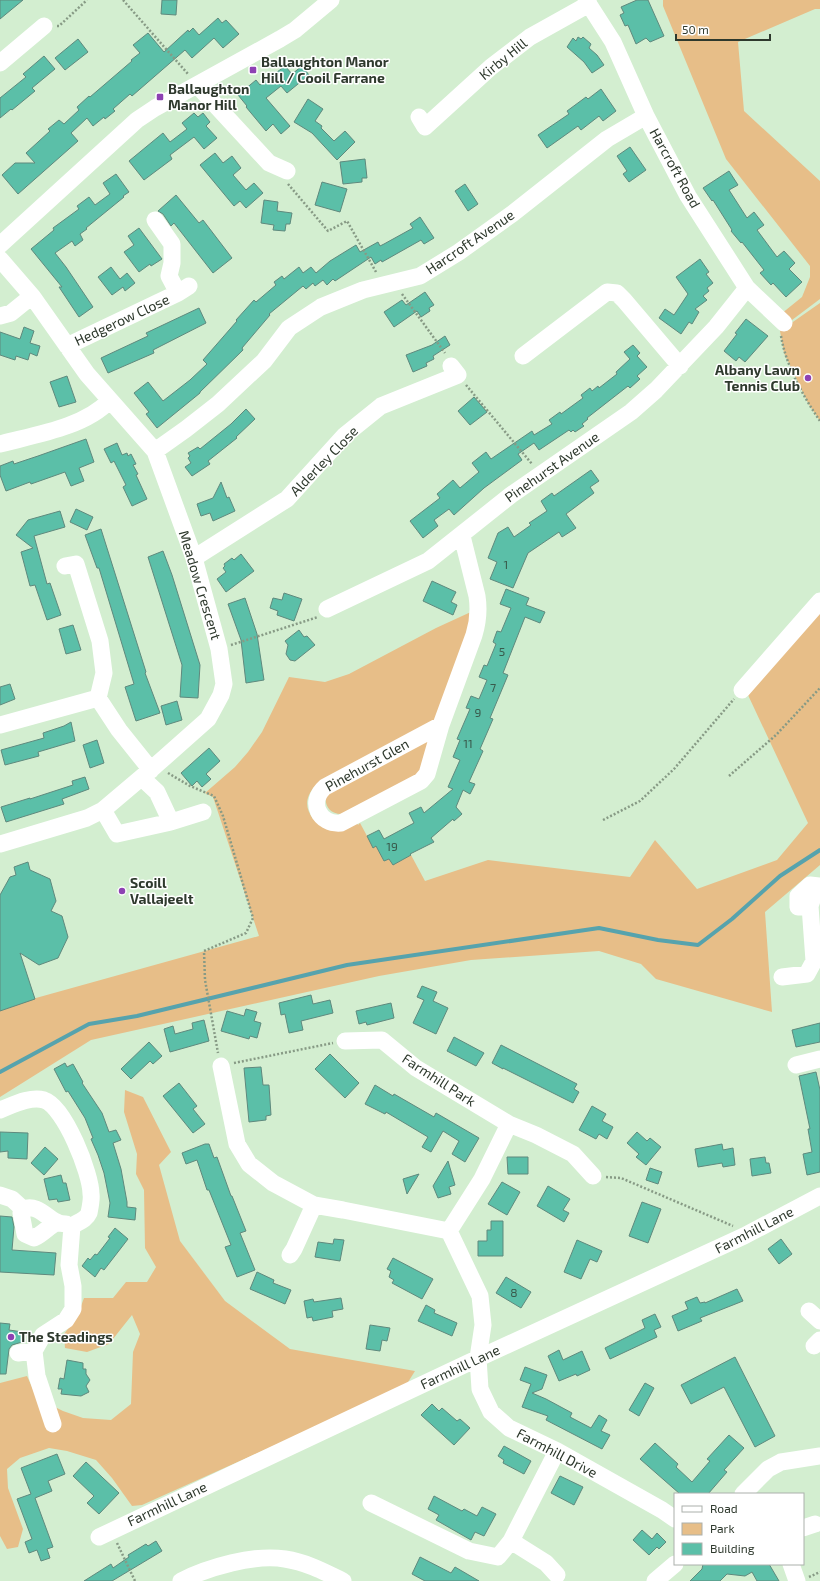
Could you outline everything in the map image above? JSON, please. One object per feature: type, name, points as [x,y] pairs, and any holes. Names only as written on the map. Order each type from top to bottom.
[{"type":"street","points":[[0,245],[137,120],[155,108],[197,86],[295,30],[331,0]]},
{"type":"street","name":"Harcroft Road","points":[[587,2],[613,42],[646,116],[688,196],[747,288],[784,323]]},
{"type":"street","name":"Kirby Hill","points":[[425,126],[491,68],[530,37],[587,2]]},
{"type":"street","points":[[0,63],[44,26]]},
{"type":"street","points":[[197,86],[269,163],[288,171]]},
{"type":"street","name":"Harcroft Avenue","points":[[154,450],[186,429],[218,404],[264,361],[290,328],[321,307],[364,290],[420,276],[459,252],[512,214],[607,140],[646,116]]},
{"type":"street","name":"Hedgerow Close","points":[[67,346],[183,290],[168,276],[172,263],[172,244],[155,220]]},
{"type":"street","name":"Meadow Crescent","points":[[0,259],[32,296],[86,374],[154,450],[194,558],[219,649],[224,684],[222,695],[208,719],[150,771],[103,810],[87,818],[0,844]]},
{"type":"street","name":"Pinehurst Avenue","points":[[327,609],[418,566],[440,553],[500,503],[631,412],[680,366],[716,327],[747,288]]},
{"type":"street","points":[[523,356],[607,292],[617,293],[680,366]]},
{"type":"street","points":[[0,316],[11,314],[32,296]]},
{"type":"street","name":"Alderley Close","points":[[194,558],[287,499],[345,435],[381,406],[458,375]]},
{"type":"street","points":[[0,444],[79,422],[104,408],[110,401]]},
{"type":"street","name":"Pinehurst Glen","points":[[441,725],[325,787],[317,799],[318,812],[322,818],[331,822],[341,823],[421,781],[427,774],[441,725],[474,635],[477,621],[479,604],[462,536]]},
{"type":"street","points":[[65,566],[76,564],[100,641],[104,673],[98,698],[119,730],[150,771],[156,792],[171,822]]},
{"type":"street","points":[[742,690],[820,601]]},
{"type":"street","points":[[0,725],[98,698]]},
{"type":"street","points":[[103,810],[117,834],[171,822],[202,812]]},
{"type":"street","points":[[782,977],[807,974],[814,961],[810,906],[813,897],[820,886]]},
{"type":"street","name":"Farmhill Park","points":[[345,1041],[382,1040],[416,1068],[510,1124],[536,1135],[573,1154],[593,1176]]},
{"type":"street","points":[[796,1065],[820,1059]]},
{"type":"street","points":[[221,1066],[237,1144],[249,1164],[273,1184],[314,1205],[449,1231]]},
{"type":"street","points":[[0,1110],[27,1100],[44,1100],[56,1107],[72,1132],[92,1194],[89,1213],[85,1219],[66,1229],[50,1226],[42,1235],[34,1238],[25,1234],[21,1214],[24,1208]]},
{"type":"street","points":[[449,1231],[482,1179],[510,1124]]},
{"type":"street","points":[[0,1195],[12,1199],[24,1208],[34,1208],[66,1229]]},
{"type":"street","name":"Farmhill Lane","points":[[107,1537],[478,1358],[744,1236],[820,1196]]},
{"type":"street","points":[[290,1255],[314,1205]]},
{"type":"street","points":[[53,1424],[37,1376],[26,1352],[43,1335],[66,1320],[73,1309],[73,1286],[69,1265],[66,1229]]},
{"type":"street","points":[[449,1231],[480,1296],[483,1325],[478,1358]]},
{"type":"street","name":"Farmhill Drive","points":[[478,1358],[480,1389],[491,1412],[509,1428],[557,1452],[662,1510],[674,1518]]},
{"type":"street","points":[[371,1503],[469,1551],[498,1557],[511,1541],[557,1452]]},
{"type":"street","points":[[749,1491],[768,1469],[781,1462],[820,1456]]},
{"type":"street","points":[[511,1541],[546,1563],[557,1575]]},
{"type":"street","points":[[181,1581],[199,1572],[230,1562],[265,1558],[285,1559],[308,1565],[343,1581]]},
{"type":"street","points":[[655,1581],[674,1565]]},
{"type":"street","points":[[790,1565],[797,1581]]},
{"type":"path","points":[[44,26],[59,26],[87,0]]},
{"type":"path","points":[[124,0],[197,86]]},
{"type":"path","points":[[288,171],[288,185],[328,231],[347,221],[388,284],[445,354],[458,375],[541,474]]},
{"type":"path","points":[[784,323],[780,331],[784,353],[808,403],[820,421]]},
{"type":"path","points":[[219,649],[317,618],[327,609]]},
{"type":"path","points":[[729,776],[776,735],[820,688]]},
{"type":"path","points":[[604,820],[640,801],[674,769],[742,690]]},
{"type":"path","points":[[150,771],[214,796],[223,816],[253,918],[246,933],[204,951],[205,980],[221,1066],[345,1041]]},
{"type":"path","points":[[593,1176],[621,1178],[736,1227]]},
{"type":"path","points":[[107,1537],[136,1581]]},
{"type":"green space","points":[[663,0],[820,0],[820,9],[815,9],[738,42],[744,111],[820,181],[820,299],[788,323],[781,314],[802,297],[810,277],[810,266],[726,159],[663,6]]},
{"type":"green space","name":"Albany Lawn Tennis Club","points":[[820,303],[820,421],[808,403],[784,353],[780,331]]},
{"type":"green space","points":[[473,611],[473,618],[437,719],[314,787],[309,795],[307,803],[307,807],[313,819],[356,821],[358,825],[360,823],[373,847],[376,846],[384,861],[389,859],[393,865],[411,855],[425,881],[488,860],[630,877],[655,840],[697,889],[777,860],[808,823],[748,695],[820,612],[820,865],[765,912],[772,1012],[656,979],[641,964],[599,951],[471,960],[379,976],[91,1040],[0,1097],[0,1008],[259,936],[213,797],[205,793],[235,767],[248,752],[262,732],[289,677],[325,682],[349,674],[436,628]]},
{"type":"green space","points":[[425,741],[428,742],[421,773],[341,814],[334,813],[329,809],[326,803],[326,795]]},
{"type":"green space","points":[[125,1090],[143,1097],[171,1152],[159,1165],[180,1241],[225,1301],[290,1349],[415,1371],[405,1387],[142,1505],[132,1506],[112,1478],[96,1460],[67,1451],[49,1448],[20,1458],[7,1469],[8,1488],[23,1529],[18,1547],[7,1549],[0,1536],[0,1383],[27,1376],[37,1398],[63,1411],[83,1418],[111,1420],[131,1404],[133,1352],[140,1334],[132,1315],[109,1344],[87,1352],[65,1348],[64,1334],[77,1317],[84,1298],[113,1298],[126,1282],[147,1282],[156,1267],[145,1248],[144,1190],[136,1174],[137,1154],[124,1112]]},
{"type":"building","points":[[0,0],[23,0],[0,19]]},
{"type":"building","points":[[162,0],[177,0],[176,15],[161,14]]},
{"type":"building","points":[[637,0],[648,0],[664,36],[650,42],[646,38],[636,44],[628,25],[625,26],[620,15],[624,13],[621,7]]},
{"type":"building","points":[[218,18],[222,23],[226,20],[239,34],[223,48],[214,38],[192,58],[185,50],[132,96],[130,94],[113,109],[115,111],[105,119],[104,117],[93,126],[87,118],[71,133],[78,141],[18,194],[2,175],[15,163],[35,163],[26,153],[50,131],[48,129],[59,120],[64,124],[79,110],[77,107],[132,61],[131,60],[140,53],[133,45],[148,33],[164,52],[188,30],[189,32],[193,28],[199,35]]},
{"type":"building","points":[[578,37],[581,39],[583,37],[591,44],[589,48],[597,55],[604,65],[592,73],[584,62],[567,47],[573,38],[576,41]]},
{"type":"building","points":[[78,39],[88,52],[65,70],[55,58]]},
{"type":"building","points":[[44,56],[55,69],[32,88],[35,91],[0,118],[0,98],[26,77],[23,74]]},
{"type":"building","points":[[285,66],[292,74],[302,66],[309,75],[287,93],[281,86],[266,98],[290,126],[281,134],[273,124],[266,131],[238,95],[256,80],[260,85]]},
{"type":"building","points":[[601,89],[616,111],[603,121],[599,116],[581,130],[578,126],[547,148],[538,135],[569,114],[567,111],[586,97],[588,99]]},
{"type":"building","points":[[308,99],[323,109],[315,121],[322,126],[321,128],[334,141],[345,131],[355,142],[337,160],[312,133],[294,122]]},
{"type":"building","points":[[194,113],[198,117],[203,113],[210,122],[206,126],[217,138],[204,149],[194,137],[170,155],[172,159],[144,180],[129,161],[163,133],[170,142],[187,129],[182,123]]},
{"type":"building","points":[[630,147],[646,170],[629,182],[623,174],[627,171],[617,156]]},
{"type":"building","points":[[215,153],[223,163],[232,156],[241,168],[233,175],[246,190],[254,183],[263,193],[246,208],[240,201],[234,206],[200,165]]},
{"type":"building","points":[[365,159],[367,178],[362,178],[362,182],[343,184],[340,162]]},
{"type":"building","points":[[729,171],[738,185],[729,190],[747,218],[754,212],[764,225],[757,230],[777,257],[784,251],[795,263],[789,269],[802,282],[786,297],[773,283],[771,285],[760,273],[764,270],[742,242],[741,243],[731,231],[732,230],[713,200],[712,201],[703,188]]},
{"type":"building","points":[[116,174],[129,192],[80,234],[83,240],[75,246],[72,241],[55,253],[93,307],[79,317],[59,287],[62,287],[31,249],[54,230],[53,228],[79,209],[77,206],[89,197],[95,205],[110,194],[103,183]]},
{"type":"building","points":[[322,182],[347,189],[340,212],[315,205]]},
{"type":"building","points":[[465,184],[478,204],[468,211],[455,191]]},
{"type":"building","points":[[176,195],[199,223],[203,220],[232,258],[213,273],[174,223],[171,226],[163,214],[158,211]]},
{"type":"building","points":[[264,200],[278,202],[277,211],[292,213],[290,224],[286,224],[285,231],[273,230],[274,225],[261,223]]},
{"type":"building","points":[[420,217],[434,238],[424,244],[421,240],[382,262],[381,260],[375,264],[371,257],[335,281],[333,279],[327,285],[323,280],[315,286],[313,283],[306,289],[303,286],[269,314],[270,315],[242,348],[243,350],[200,393],[157,428],[146,414],[149,412],[134,393],[148,382],[163,401],[190,380],[207,364],[203,360],[237,321],[236,320],[254,300],[256,302],[276,285],[274,282],[282,276],[284,279],[299,267],[303,273],[311,267],[316,273],[330,261],[356,245],[360,252],[378,242],[380,246],[413,228],[410,224]]},
{"type":"building","points":[[139,228],[162,259],[151,266],[150,264],[139,272],[124,252],[134,245],[128,236]]},
{"type":"building","points":[[700,259],[709,272],[706,274],[713,283],[707,288],[709,291],[703,296],[707,300],[695,309],[699,312],[692,324],[689,322],[681,334],[659,318],[665,309],[674,315],[688,294],[676,277]]},
{"type":"building","points":[[111,267],[120,279],[127,273],[135,283],[125,291],[123,287],[112,295],[98,277]]},
{"type":"building","points":[[425,292],[434,305],[429,308],[430,311],[421,317],[417,311],[394,327],[384,312],[402,300],[406,305]]},
{"type":"building","points":[[199,308],[206,323],[153,350],[154,353],[108,373],[101,358],[148,336],[146,333]]},
{"type":"building","points":[[746,319],[768,336],[745,362],[739,357],[736,361],[724,351]]},
{"type":"building","points":[[24,327],[34,331],[30,343],[40,346],[37,356],[30,353],[28,360],[16,356],[15,360],[0,355],[0,332],[20,339]]},
{"type":"building","points":[[445,336],[450,345],[433,356],[434,359],[426,363],[427,366],[413,372],[406,355],[432,345]]},
{"type":"building","points":[[633,345],[640,353],[637,356],[647,367],[637,376],[640,379],[630,388],[628,386],[587,418],[588,419],[582,424],[584,426],[575,432],[573,430],[571,432],[569,430],[539,450],[534,443],[518,454],[522,460],[484,488],[454,515],[449,509],[434,520],[438,526],[423,538],[410,521],[440,498],[437,494],[453,480],[460,488],[479,472],[472,463],[486,452],[491,459],[532,431],[534,435],[552,424],[549,420],[560,412],[561,414],[583,398],[581,395],[590,388],[592,391],[598,386],[599,388],[617,374],[616,372],[630,359],[624,352]]},
{"type":"building","points":[[67,376],[76,402],[59,407],[50,382]]},
{"type":"building","points":[[474,397],[487,412],[470,425],[458,411]]},
{"type":"building","points":[[246,409],[255,419],[236,437],[237,438],[208,461],[210,464],[192,476],[185,467],[191,463],[188,458],[190,456],[188,453],[198,447],[200,449],[231,424]]},
{"type":"building","points":[[86,439],[94,462],[79,468],[84,481],[71,486],[65,472],[31,484],[30,482],[6,491],[0,475],[0,466],[13,461],[14,464]]},
{"type":"building","points":[[117,443],[122,455],[127,453],[128,456],[131,454],[136,464],[133,465],[138,474],[136,475],[147,499],[132,506],[123,487],[126,485],[114,461],[111,463],[104,449]]},
{"type":"building","points":[[591,470],[599,481],[590,487],[594,493],[566,514],[576,528],[562,537],[559,532],[528,553],[513,588],[490,579],[497,562],[488,558],[498,533],[508,527],[514,537],[531,525],[529,523],[547,511],[541,501],[552,493],[554,496]]},
{"type":"building","points":[[221,482],[227,498],[229,497],[235,511],[213,521],[210,513],[201,516],[197,504],[213,498]]},
{"type":"building","points":[[76,509],[93,517],[87,530],[70,522]]},
{"type":"building","points":[[60,511],[65,527],[34,536],[47,584],[50,583],[61,615],[47,620],[35,585],[30,586],[21,552],[33,548],[16,535],[28,520]]},
{"type":"building","points":[[101,529],[146,672],[145,673],[160,713],[136,721],[125,687],[134,684],[99,568],[97,568],[85,535]]},
{"type":"building","points":[[163,551],[200,665],[198,698],[180,697],[182,665],[148,557]]},
{"type":"building","points":[[241,554],[254,571],[226,592],[217,579],[226,572],[223,568],[225,566],[224,564],[232,558],[234,560]]},
{"type":"building","points":[[432,581],[456,592],[451,602],[457,605],[453,615],[423,601]]},
{"type":"building","points":[[506,589],[529,598],[526,605],[545,612],[540,623],[525,617],[503,673],[508,675],[490,718],[493,719],[480,749],[483,751],[469,782],[475,784],[470,794],[463,790],[456,807],[462,814],[454,821],[453,819],[431,838],[434,842],[410,854],[411,855],[393,865],[389,859],[384,861],[376,846],[373,848],[367,836],[379,830],[384,839],[414,823],[409,813],[421,807],[424,813],[453,789],[448,787],[460,760],[453,757],[460,740],[457,739],[470,709],[466,708],[471,696],[479,699],[487,680],[479,677],[484,665],[487,666],[496,644],[493,642],[497,631],[501,632],[511,608],[500,604]]},
{"type":"building","points":[[284,593],[302,599],[294,621],[277,615],[278,611],[270,608],[273,598],[282,600]]},
{"type":"building","points":[[245,598],[257,634],[264,680],[246,683],[241,640],[228,604]]},
{"type":"building","points":[[73,625],[81,650],[66,654],[59,629]]},
{"type":"building","points":[[299,630],[304,637],[307,636],[315,645],[295,661],[290,660],[286,654],[288,645],[285,641]]},
{"type":"building","points":[[10,684],[15,699],[0,705],[0,687]]},
{"type":"building","points":[[177,701],[182,720],[166,725],[161,706]]},
{"type":"building","points":[[71,722],[75,741],[38,752],[39,756],[5,765],[1,750],[44,738],[43,733]]},
{"type":"building","points":[[97,740],[104,763],[90,768],[83,745]]},
{"type":"building","points":[[209,748],[220,761],[206,774],[211,779],[202,787],[197,781],[192,786],[181,773]]},
{"type":"building","points":[[85,777],[89,789],[62,799],[64,804],[6,822],[1,807],[73,785],[72,781]]},
{"type":"building","points":[[28,862],[30,870],[50,879],[56,901],[51,911],[62,916],[68,937],[58,958],[39,965],[20,953],[35,999],[0,1011],[0,895],[10,877],[16,875],[14,867]]},
{"type":"building","points":[[422,986],[437,992],[433,1001],[448,1008],[436,1034],[413,1023],[424,1000],[417,997]]},
{"type":"building","points":[[311,995],[313,1004],[330,1000],[333,1013],[301,1021],[303,1030],[289,1033],[285,1014],[281,1015],[279,1003]]},
{"type":"building","points":[[391,1003],[394,1018],[367,1025],[366,1022],[359,1024],[356,1011]]},
{"type":"building","points":[[246,1009],[257,1012],[254,1021],[261,1023],[257,1038],[250,1036],[249,1039],[221,1031],[227,1011],[244,1016]]},
{"type":"building","points":[[204,1020],[209,1041],[170,1052],[164,1029],[173,1026],[175,1034],[193,1029],[192,1023]]},
{"type":"building","points":[[820,1023],[820,1042],[796,1047],[792,1030]]},
{"type":"building","points":[[454,1037],[484,1053],[476,1066],[447,1051]]},
{"type":"building","points":[[149,1042],[162,1056],[153,1064],[150,1061],[131,1079],[121,1069]]},
{"type":"building","points":[[501,1045],[577,1084],[574,1089],[579,1092],[573,1103],[492,1063]]},
{"type":"building","points":[[330,1054],[359,1083],[345,1098],[315,1069]]},
{"type":"building","points":[[65,1063],[67,1067],[73,1064],[83,1082],[82,1083],[102,1113],[109,1132],[116,1130],[121,1140],[113,1143],[121,1169],[127,1207],[136,1208],[135,1220],[108,1217],[110,1203],[104,1173],[91,1139],[93,1138],[85,1118],[68,1091],[66,1092],[54,1069]]},
{"type":"building","points":[[261,1067],[263,1085],[269,1085],[271,1115],[266,1116],[266,1120],[249,1122],[244,1068]]},
{"type":"building","points":[[816,1072],[820,1090],[820,1172],[807,1175],[803,1154],[812,1152],[808,1129],[810,1129],[799,1076]]},
{"type":"building","points":[[179,1083],[197,1106],[193,1109],[205,1124],[193,1133],[163,1096]]},
{"type":"building","points":[[375,1085],[434,1117],[436,1113],[479,1138],[465,1162],[452,1154],[459,1141],[443,1131],[431,1152],[422,1147],[428,1137],[386,1112],[385,1114],[365,1104]]},
{"type":"building","points":[[592,1106],[606,1114],[602,1121],[613,1127],[607,1139],[599,1134],[596,1139],[579,1130]]},
{"type":"building","points":[[0,1132],[28,1133],[27,1159],[8,1158],[8,1151],[0,1152]]},
{"type":"building","points":[[637,1132],[647,1141],[650,1138],[661,1147],[646,1165],[636,1157],[639,1154],[627,1143]]},
{"type":"building","points":[[205,1144],[209,1144],[214,1158],[217,1157],[246,1231],[240,1233],[255,1270],[237,1277],[225,1247],[231,1245],[209,1190],[207,1190],[197,1160],[186,1164],[182,1153]]},
{"type":"building","points":[[722,1144],[723,1150],[733,1148],[735,1165],[723,1167],[722,1163],[698,1167],[695,1149]]},
{"type":"building","points":[[45,1147],[58,1159],[44,1175],[31,1163]]},
{"type":"building","points":[[507,1157],[528,1157],[528,1174],[508,1174]]},
{"type":"building","points":[[765,1157],[766,1163],[769,1163],[771,1173],[752,1176],[750,1159]]},
{"type":"building","points":[[448,1161],[455,1185],[449,1187],[451,1194],[438,1198],[433,1186]]},
{"type":"building","points":[[650,1168],[662,1172],[658,1184],[646,1180]]},
{"type":"building","points":[[419,1174],[407,1194],[403,1179]]},
{"type":"building","points":[[61,1175],[63,1183],[66,1183],[70,1200],[58,1202],[57,1199],[49,1200],[44,1179]]},
{"type":"building","points":[[502,1182],[520,1192],[507,1215],[488,1204]]},
{"type":"building","points":[[548,1186],[570,1199],[563,1210],[569,1213],[564,1222],[537,1206]]},
{"type":"building","points":[[642,1202],[661,1209],[648,1243],[629,1236]]},
{"type":"building","points":[[0,1216],[12,1217],[14,1227],[12,1250],[56,1253],[54,1275],[0,1272]]},
{"type":"building","points":[[491,1221],[503,1221],[503,1256],[478,1256],[478,1241],[487,1241],[487,1230],[491,1230]]},
{"type":"building","points":[[115,1228],[128,1239],[104,1270],[101,1268],[95,1277],[82,1266],[88,1258],[90,1260],[95,1254],[97,1255],[110,1238],[108,1237]]},
{"type":"building","points":[[334,1239],[344,1240],[340,1261],[315,1257],[318,1242],[333,1244]]},
{"type":"building","points":[[781,1239],[792,1254],[779,1264],[768,1249]]},
{"type":"building","points":[[577,1240],[602,1251],[597,1262],[590,1259],[581,1279],[564,1272]]},
{"type":"building","points":[[393,1258],[433,1279],[422,1299],[392,1283],[394,1280],[389,1277],[391,1271],[387,1269]]},
{"type":"building","points":[[257,1272],[274,1280],[273,1283],[291,1290],[285,1304],[250,1289]]},
{"type":"building","points":[[506,1277],[531,1292],[521,1308],[496,1293]]},
{"type":"building","points":[[737,1289],[743,1301],[700,1318],[702,1321],[678,1331],[672,1316],[688,1309],[685,1302],[697,1297],[700,1303],[705,1303]]},
{"type":"building","points":[[341,1298],[343,1309],[332,1311],[333,1317],[313,1321],[312,1317],[307,1318],[304,1301],[313,1299],[314,1302]]},
{"type":"building","points":[[426,1305],[435,1310],[434,1313],[457,1323],[452,1336],[418,1321]]},
{"type":"building","points":[[655,1314],[661,1327],[654,1330],[657,1337],[610,1359],[605,1348],[645,1328],[642,1320]]},
{"type":"building","name":"The Steadings","points":[[0,1323],[10,1324],[9,1330],[23,1332],[22,1342],[12,1345],[9,1349],[6,1374],[0,1374]]},
{"type":"building","points":[[370,1325],[390,1328],[387,1341],[382,1340],[380,1351],[366,1349]]},
{"type":"building","points":[[559,1350],[563,1360],[582,1351],[590,1370],[577,1376],[576,1374],[559,1381],[548,1356]]},
{"type":"building","points":[[735,1357],[775,1436],[755,1447],[724,1387],[691,1404],[681,1385]]},
{"type":"building","points":[[67,1360],[83,1363],[83,1369],[86,1369],[86,1374],[90,1380],[86,1386],[89,1392],[81,1396],[61,1394],[62,1389],[58,1389],[60,1378],[64,1379]]},
{"type":"building","points":[[525,1367],[547,1375],[542,1389],[532,1393],[572,1413],[570,1417],[591,1428],[599,1415],[607,1420],[601,1431],[610,1435],[602,1449],[546,1420],[548,1416],[522,1407],[531,1384],[520,1380]]},
{"type":"building","points":[[645,1383],[654,1388],[639,1416],[629,1410]]},
{"type":"building","points":[[432,1404],[439,1411],[442,1408],[457,1421],[460,1419],[470,1428],[454,1445],[421,1415]]},
{"type":"building","points":[[729,1435],[744,1448],[724,1470],[727,1472],[709,1493],[679,1493],[640,1459],[655,1443],[678,1464],[676,1467],[692,1482],[710,1461],[707,1459]]},
{"type":"building","points":[[504,1446],[531,1461],[524,1474],[503,1463],[504,1460],[498,1456]]},
{"type":"building","points":[[57,1454],[65,1474],[48,1481],[52,1491],[35,1498],[53,1547],[47,1549],[50,1558],[41,1561],[37,1550],[29,1553],[25,1542],[32,1539],[17,1499],[31,1494],[21,1468]]},
{"type":"building","points":[[86,1462],[119,1493],[99,1514],[87,1503],[94,1496],[73,1476]]},
{"type":"building","points":[[560,1476],[583,1487],[574,1505],[551,1493]]},
{"type":"building","points":[[434,1496],[462,1511],[464,1509],[477,1516],[482,1507],[496,1514],[484,1536],[475,1532],[471,1540],[436,1520],[439,1515],[428,1509]]},
{"type":"building","points":[[642,1530],[652,1539],[657,1533],[666,1542],[659,1549],[657,1547],[649,1555],[633,1540]]},
{"type":"building","points":[[156,1541],[162,1551],[112,1581],[84,1581],[111,1564],[113,1568],[129,1557],[128,1555],[146,1544],[148,1546]]},
{"type":"building","points":[[420,1557],[451,1573],[455,1567],[479,1581],[425,1581],[412,1574]]},
{"type":"building","points":[[703,1565],[770,1565],[779,1581],[757,1581],[752,1572],[745,1576],[727,1574],[720,1581],[690,1581],[702,1569]]},
{"type":"waterway","points":[[0,1072],[89,1024],[137,1016],[347,965],[599,928],[658,940],[698,945],[732,919],[780,876],[820,850]]},
{"type":"place","name":"Ballaughton Manor Hill / Cooil Farrane","points":[[253,70]]},
{"type":"place","name":"Ballaughton Manor Hill","points":[[160,97]]},
{"type":"place","name":"Albany Lawn Tennis Club","points":[[808,378]]},
{"type":"place","name":"Scoill Vallajeelt","points":[[122,891]]},
{"type":"place","name":"The Steadings","points":[[11,1337]]}]
